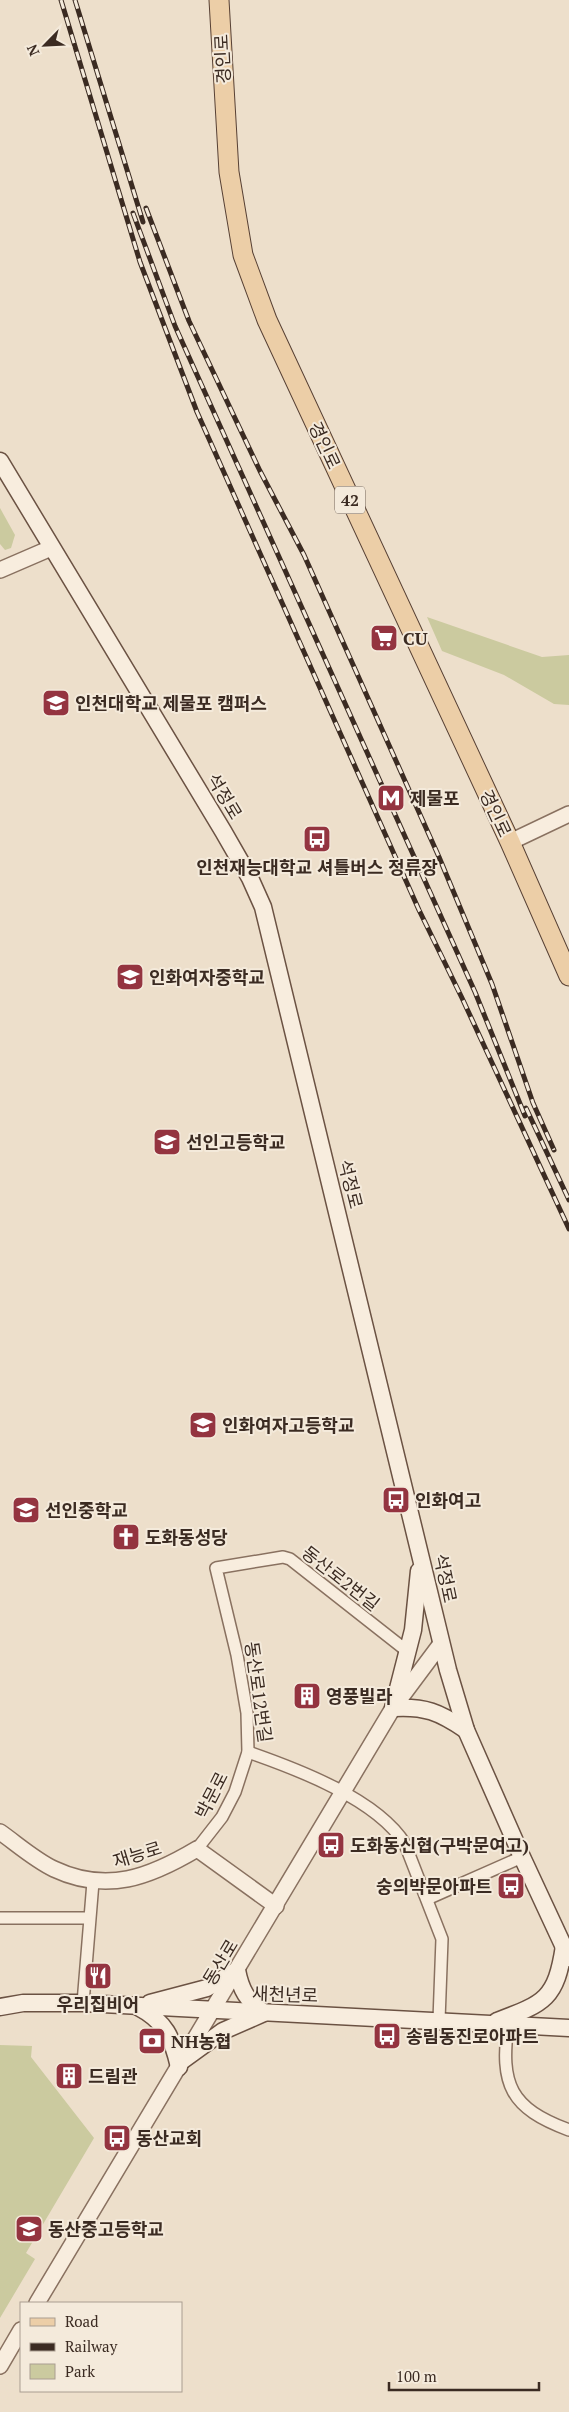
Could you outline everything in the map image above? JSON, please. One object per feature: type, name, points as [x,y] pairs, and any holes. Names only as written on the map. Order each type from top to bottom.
[{"type":"main road","name":"경인로","points":[[219,0],[229,172],[244,255],[267,320],[510,842],[569,976]]},
{"type":"main road","name":"석정로","points":[[0,461],[50,548],[250,878],[263,907],[420,1554],[440,1645],[466,1730],[522,1857],[567,1952]]},
{"type":"main road","points":[[420,1554],[413,1630],[393,1708],[422,1707],[436,1712],[466,1730]]},
{"type":"main road","points":[[499,2023],[526,2010],[549,1993],[556,1984],[567,1952]]},
{"type":"main road","points":[[237,1970],[240,1988],[247,1999],[264,2013],[223,2032],[181,2063],[167,2031],[155,2016],[136,2006],[207,1988],[237,1970]]},
{"type":"main road","name":"새천년로","points":[[0,2006],[23,2003],[83,2003],[569,2028]]},
{"type":"street","points":[[0,570],[50,548]]},
{"type":"street","points":[[510,842],[569,814]]},
{"type":"street","name":"동산로2번길","points":[[216,1568],[283,1556],[290,1559],[407,1651]]},
{"type":"street","name":"동산로12번길","points":[[216,1568],[238,1655],[246,1713],[248,1752],[288,1766],[343,1792],[378,1816],[400,1835],[427,1899],[443,1948],[439,2020]]},
{"type":"street","name":"동산로","points":[[38,2302],[393,1708],[440,1645]]},
{"type":"street","name":"박문로","points":[[197,1849],[222,1817],[235,1792],[248,1752]]},
{"type":"street","name":"재능로","points":[[0,1832],[54,1869],[93,1882],[119,1880],[148,1874],[197,1849]]},
{"type":"street","points":[[197,1849],[276,1906]]},
{"type":"street","points":[[427,1899],[522,1857]]},
{"type":"street","points":[[83,2003],[93,1882]]},
{"type":"street","points":[[0,1918],[47,1916],[89,1918]]},
{"type":"street","points":[[499,2023],[511,2089],[524,2107],[536,2116],[569,2130]]},
{"type":"street","points":[[0,2366],[20,2332]]},
{"type":"green space","points":[[0,508],[15,535],[11,548],[5,550],[0,544]]},
{"type":"green space","points":[[427,617],[542,657],[569,655],[569,705],[554,704],[504,675],[442,651]]},
{"type":"green space","name":"동산중고등학교","points":[[0,2045],[32,2046],[31,2057],[94,2138],[26,2253],[35,2259],[0,2318]]},
{"type":"railway","points":[[61,0],[140,262],[197,412],[419,910],[569,1229]]},
{"type":"railway","points":[[75,0],[143,222]]},
{"type":"railway","points":[[146,208],[189,321],[260,471],[304,555],[439,857],[492,984],[533,1103],[554,1150]]},
{"type":"railway","points":[[133,213],[175,326],[475,992],[525,1116]]},
{"type":"railway","points":[[526,1108],[569,1200]]},
{"type":"place","name":"CU","points":[[384,638]]},
{"type":"place","name":"인천대학교 제물포 캠퍼스","points":[[56,703]]},
{"type":"place","name":"제물포","points":[[391,798]]},
{"type":"place","name":"인천재능대학교 셔틀버스 정류장","points":[[317,839]]},
{"type":"place","name":"인화여자중학교","points":[[130,977]]},
{"type":"place","name":"선인고등학교","points":[[167,1142]]},
{"type":"place","name":"인화여자고등학교","points":[[203,1425]]},
{"type":"place","name":"인화여고","points":[[396,1500]]},
{"type":"place","name":"선인중학교","points":[[26,1510]]},
{"type":"place","name":"도화동성당","points":[[126,1537]]},
{"type":"place","name":"영풍빌라","points":[[307,1696]]},
{"type":"place","name":"도화동신협(구박문여고)","points":[[331,1845]]},
{"type":"place","name":"숭의박문아파트","points":[[511,1886]]},
{"type":"place","name":"우리집비어","points":[[98,1976]]},
{"type":"place","name":"송림동진로아파트","points":[[387,2036]]},
{"type":"place","name":"NH농협","points":[[152,2041]]},
{"type":"place","name":"드림관","points":[[69,2076]]},
{"type":"place","name":"동산교회","points":[[117,2138]]},
{"type":"place","name":"동산중고등학교","points":[[29,2229]]}]
